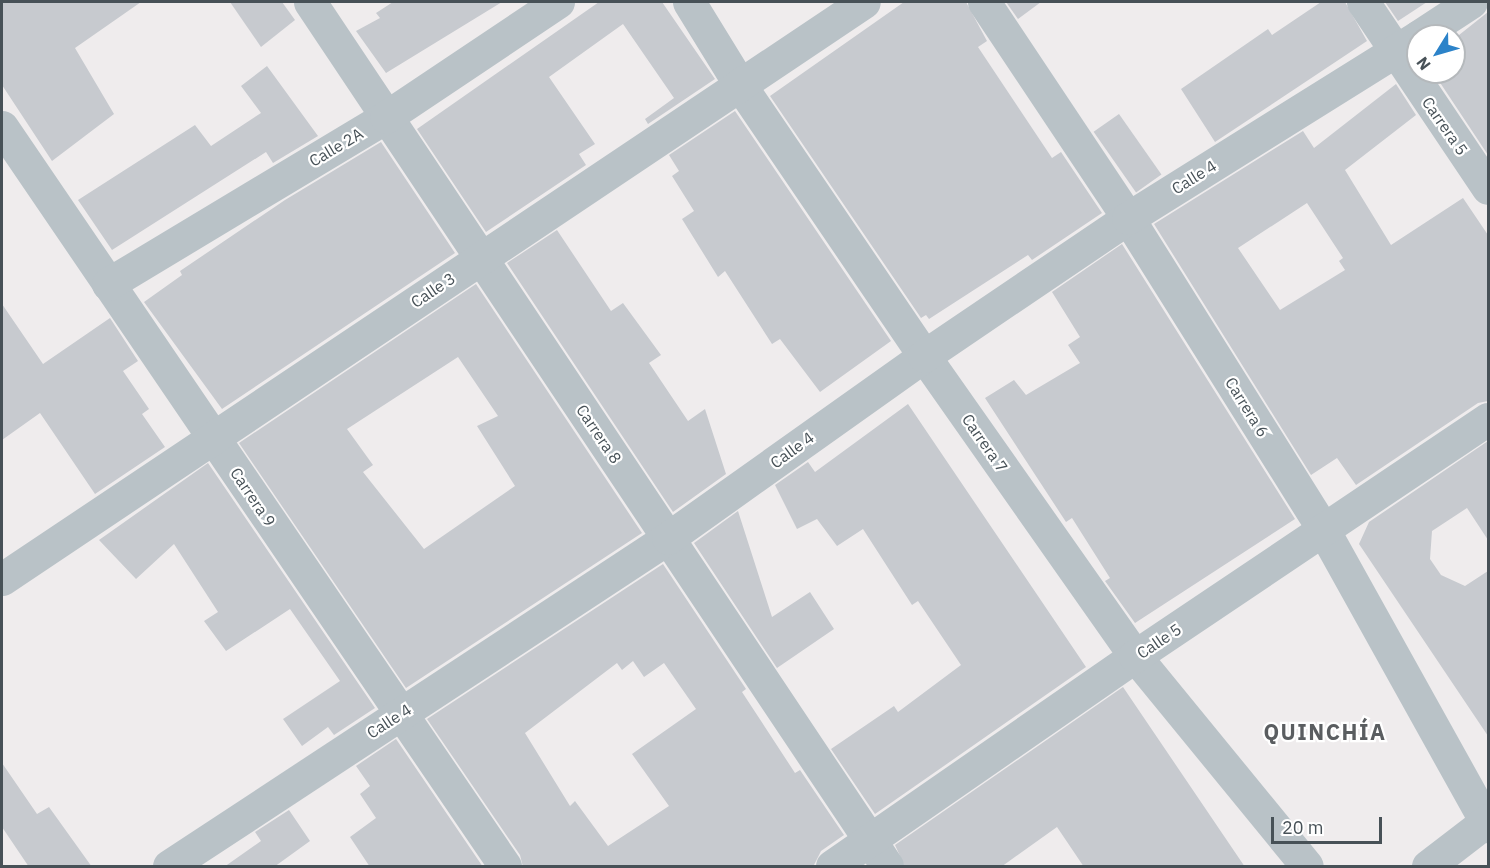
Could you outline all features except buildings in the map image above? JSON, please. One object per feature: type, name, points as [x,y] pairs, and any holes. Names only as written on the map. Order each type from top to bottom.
[{"type":"street","name":"Carrera 8","points":[[309,2],[879,854]]},
{"type":"street","name":"Calle 2A","points":[[108,284],[386,117],[558,2]]},
{"type":"street","name":"Carrera 7","points":[[689,2],[740,85],[924,356],[1136,656],[1307,867]]},
{"type":"street","name":"Calle 3","points":[[2,579],[864,2]]},
{"type":"street","name":"Carrera 6","points":[[984,2],[1128,218],[1324,531],[1488,823]]},
{"type":"street","name":"Carrera 5","points":[[1363,2],[1406,39]]},
{"type":"street","name":"Calle 4","points":[[1437,24],[1471,2]]},
{"type":"street","name":"Calle 4","points":[[169,867],[668,538],[924,356],[1128,218],[1406,44]]},
{"type":"street","name":"Carrera 5","points":[[1432,84],[1488,188]]},
{"type":"street","name":"Carrera 9","points":[[2,127],[505,867]]},
{"type":"street","name":"Calle 5","points":[[832,867],[879,854],[1136,656],[1488,419]]},
{"type":"street","points":[[1428,867],[1488,823]]},
{"type":"district","name":"QUINCHÍA","points":[[1325,732]]}]
